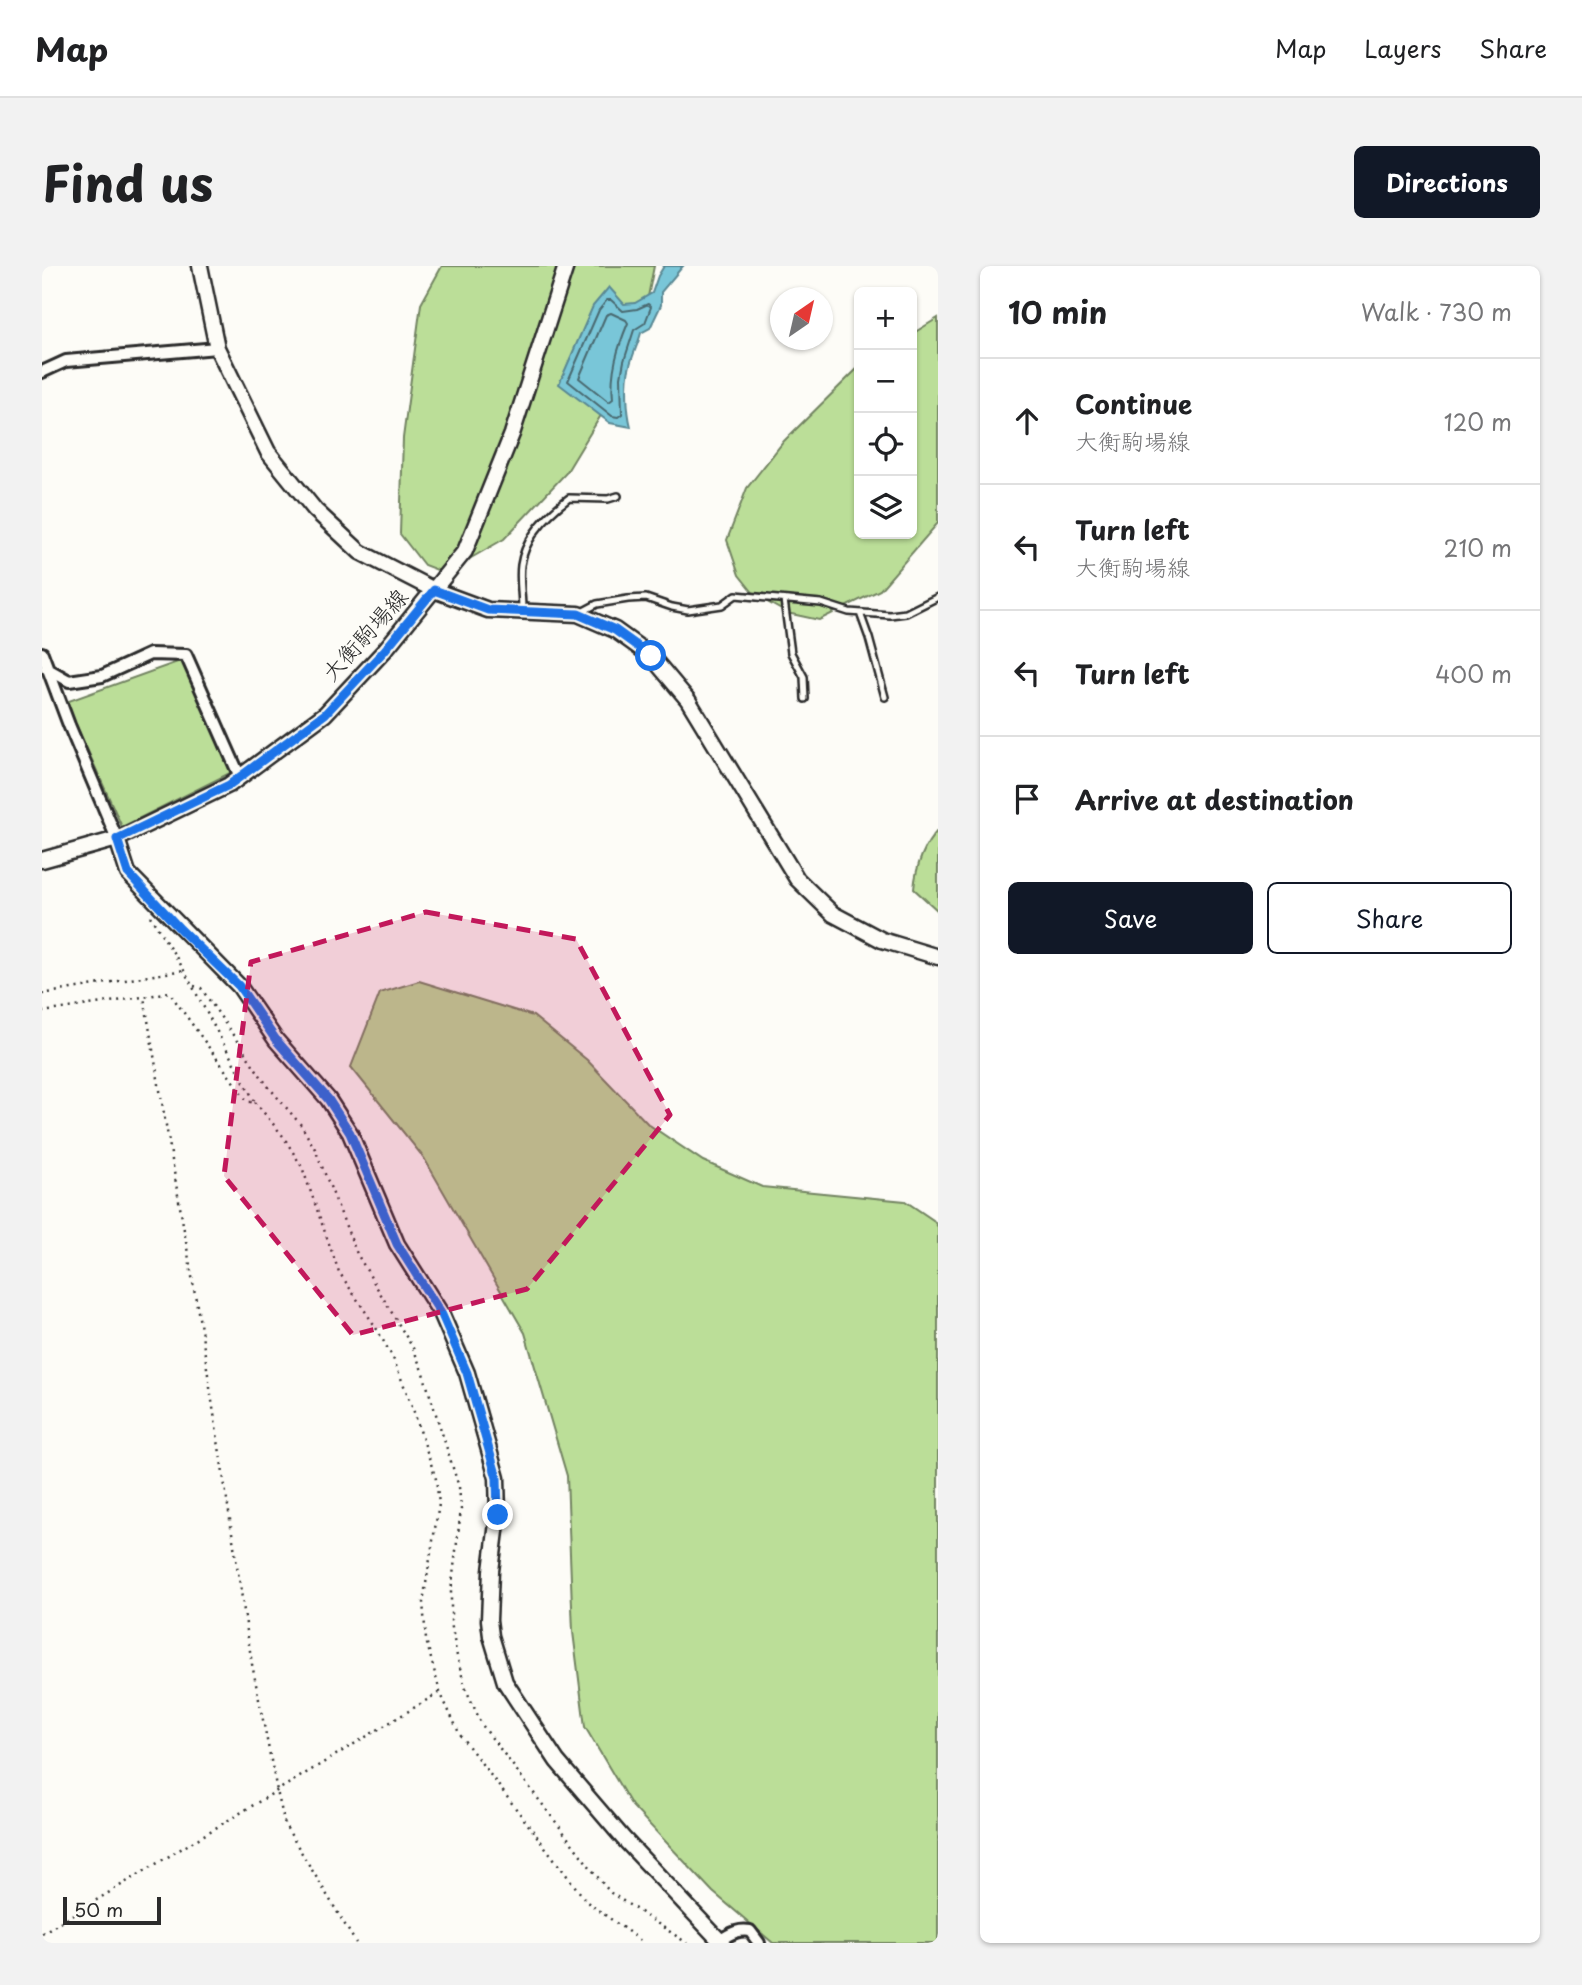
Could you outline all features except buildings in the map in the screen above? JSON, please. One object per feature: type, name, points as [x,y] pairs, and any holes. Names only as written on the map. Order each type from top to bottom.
[{"type":"street","points":[[200,266],[217,348],[268,452],[315,510],[360,552],[434,590],[466,551],[512,435],[566,266]]},
{"type":"street","points":[[42,372],[66,361],[217,348]]},
{"type":"street","name":"大衡駒場線","points":[[42,860],[117,839],[229,785],[325,714],[384,651],[434,590],[488,610],[578,614],[615,630],[651,656],[688,700],[797,878],[833,914],[882,940],[938,957]]},
{"type":"street","points":[[42,653],[117,839],[128,873],[180,929],[239,986],[276,1040],[328,1099],[350,1133],[397,1244],[442,1315],[467,1373],[497,1478],[498,1515],[491,1572],[489,1620],[505,1682],[557,1760],[623,1838],[721,1942],[736,1931],[742,1930],[750,1931],[760,1943]]},
{"type":"street","points":[[46,668],[69,681],[102,676],[150,654],[186,655],[240,777]]},
{"type":"lane","points":[[522,611],[521,565],[527,544],[553,510],[569,498],[608,499],[618,496]]},
{"type":"lane","points":[[578,614],[597,604],[628,599],[646,598],[688,610],[722,605],[736,596],[821,603],[860,613],[890,615],[906,613],[938,597]]},
{"type":"lane","points":[[783,600],[790,653],[803,677],[805,699]]},
{"type":"lane","points":[[860,613],[885,697]]},
{"type":"path","points":[[147,912],[184,970],[255,1101],[283,1136],[302,1167],[339,1272],[393,1358],[411,1403],[436,1479],[439,1504],[423,1602],[426,1640],[440,1692],[460,1735],[587,1902],[644,1943]]},
{"type":"path","points":[[42,994],[184,970]]},
{"type":"path","points":[[193,986],[201,988],[267,1085],[301,1125],[315,1149],[357,1254],[414,1350],[424,1373],[459,1487],[461,1509],[451,1622],[465,1686],[482,1725],[611,1893],[687,1943]]},
{"type":"path","points":[[42,1012],[170,992],[248,1102],[255,1101]]},
{"type":"path","points":[[144,997],[200,1321],[253,1664],[277,1791],[285,1825],[356,1943]]},
{"type":"path","points":[[42,1933],[440,1692]]},
{"type":"highlighted area","points":[[426,912],[576,939],[670,1115],[527,1289],[353,1335],[224,1176],[251,962]]},
{"type":"green space","points":[[442,266],[654,266],[646,307],[612,397],[566,473],[504,539],[445,573],[424,565],[400,534],[403,438],[421,304]]},
{"type":"green space","points":[[938,318],[938,523],[880,590],[819,620],[787,613],[755,595],[739,575],[727,540],[747,488],[784,441],[854,372],[854,539],[917,539],[917,331]]},
{"type":"green space","points":[[183,660],[232,772],[122,827],[66,702]]},
{"type":"green space","points":[[938,830],[938,911],[914,889],[921,857]]},
{"type":"green space","points":[[419,981],[533,1016],[587,1060],[648,1124],[703,1161],[762,1187],[905,1201],[933,1220],[938,1227],[938,1943],[773,1943],[713,1892],[632,1806],[585,1727],[573,1632],[567,1476],[525,1333],[424,1158],[351,1067],[380,993]]},
{"type":"water","points":[[664,266],[683,266],[661,292],[661,305],[650,328],[641,333],[631,361],[627,388],[631,427],[610,423],[559,384],[593,306],[609,287],[624,304],[635,303],[652,293]]},
{"type":"route","points":[[498,1515],[497,1478],[467,1373],[442,1315],[397,1244],[350,1133],[328,1099],[276,1040],[239,986],[180,929],[128,873],[117,839],[229,785],[325,714],[384,651],[434,590],[488,610],[578,614],[615,630],[651,656]]}]
